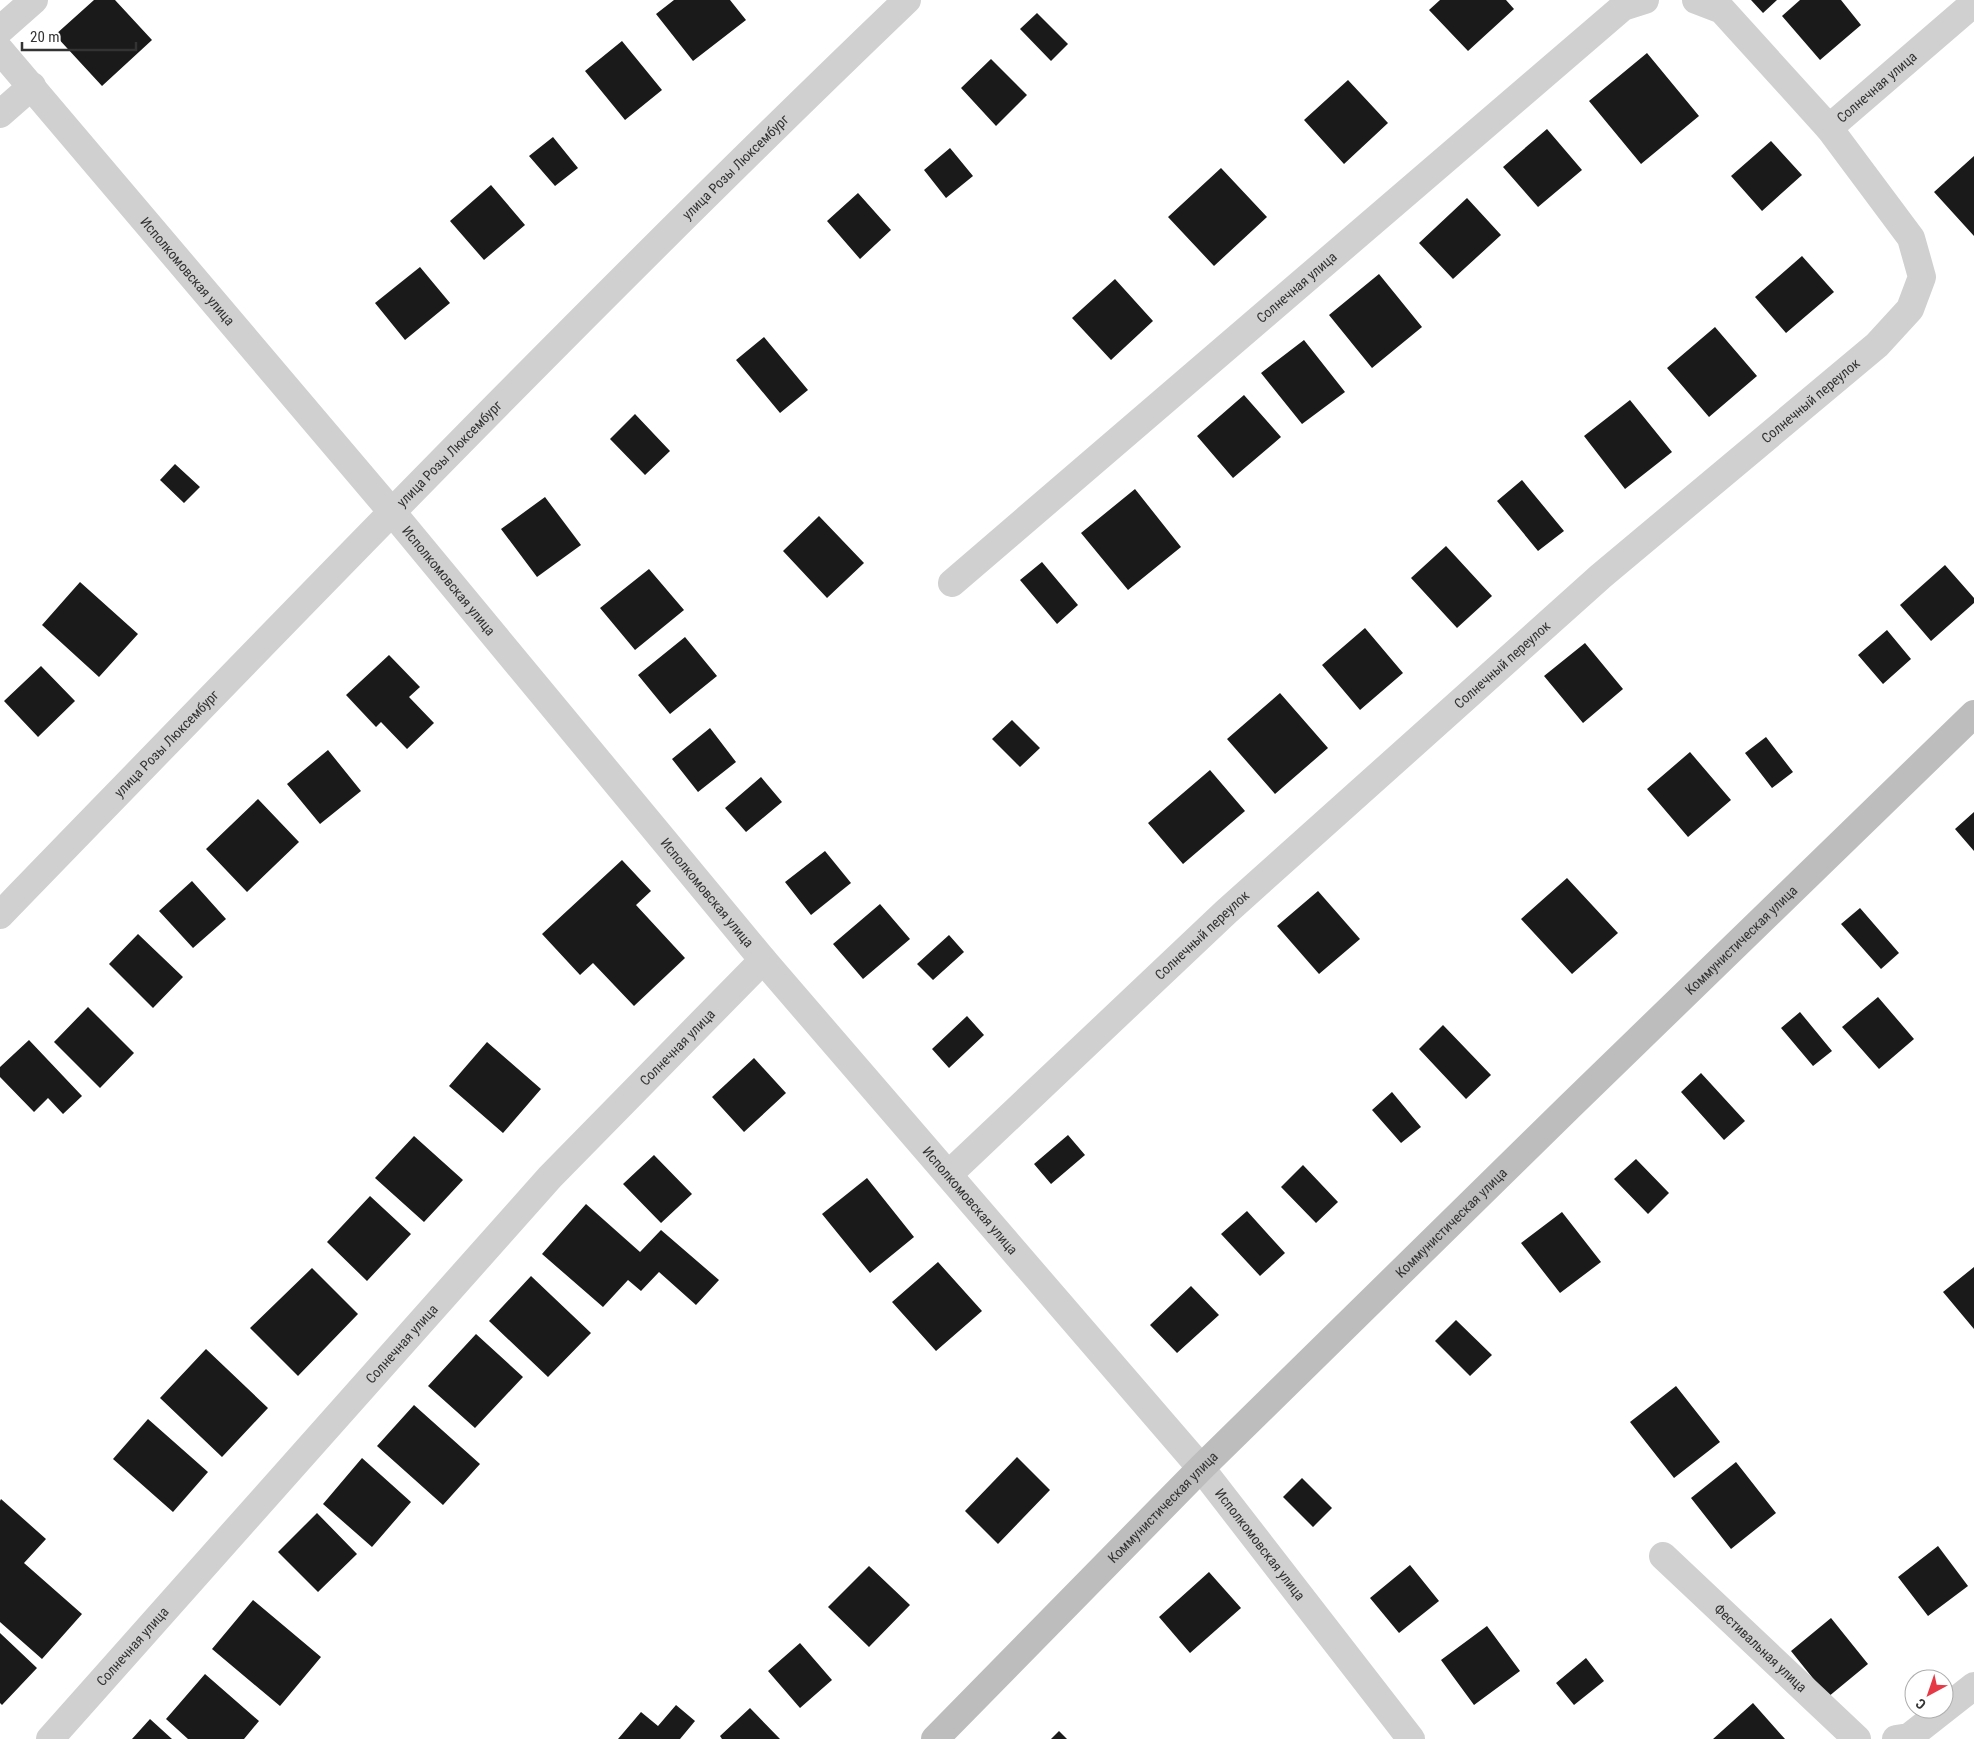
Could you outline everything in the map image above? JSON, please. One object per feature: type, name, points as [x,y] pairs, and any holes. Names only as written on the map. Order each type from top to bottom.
[{"type":"main road","name":"Коммунистическая улица","points":[[935,1739],[1201,1468],[1974,714]]},
{"type":"street","points":[[0,30],[34,0]]},
{"type":"street","name":"улица Розы Люксембург","points":[[0,915],[392,512],[751,150],[907,0]]},
{"type":"street","name":"Солнечная улица","points":[[952,583],[1622,7],[1645,0]]},
{"type":"street","name":"Солнечная улица","points":[[1696,0],[1722,10],[1829,128],[1974,3]]},
{"type":"street","name":"Исполкомовская улица","points":[[0,50],[392,512],[763,960],[1201,1468],[1412,1739]]},
{"type":"street","points":[[0,114],[32,86]]},
{"type":"street","name":"Солнечный переулок","points":[[949,1174],[1226,912],[1601,576],[1877,345],[1910,309],[1922,277],[1911,238],[1829,128]]},
{"type":"street","name":"Солнечная улица","points":[[50,1739],[550,1178],[763,960]]},
{"type":"street","name":"Фестивальная улица","points":[[1663,1556],[1857,1739]]},
{"type":"street","points":[[1896,1739],[1909,1737],[1974,1686]]},
{"type":"building","points":[[94,0],[115,0],[152,40],[102,86],[55,35]]},
{"type":"building","points":[[674,0],[730,0],[746,20],[693,61],[656,14]]},
{"type":"building","points":[[1440,0],[1506,0],[1514,9],[1468,51],[1429,10]]},
{"type":"building","points":[[1751,0],[1777,0],[1763,13]]},
{"type":"building","points":[[1800,0],[1841,0],[1861,25],[1820,60],[1782,16]]},
{"type":"building","points":[[1037,13],[1068,44],[1051,61],[1020,29]]},
{"type":"building","points":[[622,41],[662,90],[625,120],[585,71]]},
{"type":"building","points":[[1647,53],[1699,116],[1641,164],[1589,101]]},
{"type":"building","points":[[991,59],[1027,95],[996,126],[961,88]]},
{"type":"building","points":[[1348,80],[1388,123],[1344,164],[1304,120]]},
{"type":"building","points":[[1547,129],[1582,170],[1538,207],[1503,167]]},
{"type":"building","points":[[553,137],[578,168],[555,186],[529,156]]},
{"type":"building","points":[[1771,141],[1802,175],[1762,211],[1731,176]]},
{"type":"building","points":[[950,148],[973,176],[946,198],[924,170]]},
{"type":"building","points":[[1974,156],[1974,236],[1934,192]]},
{"type":"building","points":[[1221,168],[1267,217],[1214,266],[1168,217]]},
{"type":"building","points":[[491,185],[525,225],[484,260],[450,221]]},
{"type":"building","points":[[858,193],[891,230],[860,259],[827,221]]},
{"type":"building","points":[[1467,198],[1501,235],[1453,279],[1419,243]]},
{"type":"building","points":[[1802,256],[1834,292],[1786,333],[1755,297]]},
{"type":"building","points":[[420,267],[450,303],[405,340],[375,303]]},
{"type":"building","points":[[1379,274],[1422,327],[1372,368],[1329,315]]},
{"type":"building","points":[[1115,279],[1153,321],[1111,360],[1072,318]]},
{"type":"building","points":[[1715,327],[1757,376],[1709,417],[1667,368]]},
{"type":"building","points":[[764,337],[808,390],[780,413],[736,360]]},
{"type":"building","points":[[1304,340],[1345,392],[1302,424],[1261,373]]},
{"type":"building","points":[[1244,395],[1281,437],[1233,478],[1197,436]]},
{"type":"building","points":[[1630,400],[1672,452],[1625,489],[1584,436]]},
{"type":"building","points":[[635,414],[670,451],[645,475],[610,439]]},
{"type":"building","points":[[175,464],[200,487],[184,503],[160,480]]},
{"type":"building","points":[[1522,480],[1564,531],[1538,551],[1497,501]]},
{"type":"building","points":[[1135,489],[1181,547],[1128,590],[1081,533]]},
{"type":"building","points":[[545,497],[581,545],[537,577],[501,529]]},
{"type":"building","points":[[819,516],[864,563],[827,598],[783,551]]},
{"type":"building","points":[[1446,546],[1492,596],[1457,628],[1411,578]]},
{"type":"building","points":[[1042,562],[1078,605],[1057,624],[1020,580]]},
{"type":"building","points":[[1945,565],[1974,598],[1974,603],[1931,641],[1900,605]]},
{"type":"building","points":[[649,569],[684,610],[635,650],[600,608]]},
{"type":"building","points":[[80,582],[138,634],[99,677],[42,625]]},
{"type":"building","points":[[1365,628],[1403,673],[1360,710],[1322,665]]},
{"type":"building","points":[[1887,630],[1911,659],[1883,684],[1858,655]]},
{"type":"building","points":[[685,637],[717,676],[670,714],[638,675]]},
{"type":"building","points":[[1585,643],[1623,689],[1583,723],[1544,676]]},
{"type":"building","points":[[389,655],[420,687],[409,697],[434,723],[407,749],[381,722],[376,727],[346,695]]},
{"type":"building","points":[[41,666],[75,701],[38,737],[4,701]]},
{"type":"building","points":[[1280,693],[1328,748],[1275,794],[1227,739]]},
{"type":"building","points":[[1012,720],[1040,748],[1020,767],[992,739]]},
{"type":"building","points":[[710,728],[736,762],[698,792],[672,759]]},
{"type":"building","points":[[1766,737],[1793,772],[1772,788],[1745,753]]},
{"type":"building","points":[[328,750],[361,791],[320,824],[287,784]]},
{"type":"building","points":[[1690,752],[1731,800],[1688,837],[1647,789]]},
{"type":"building","points":[[1210,770],[1245,811],[1183,864],[1148,823]]},
{"type":"building","points":[[761,777],[782,802],[746,832],[725,808]]},
{"type":"building","points":[[258,799],[299,842],[247,892],[206,849]]},
{"type":"building","points":[[1974,812],[1974,851],[1955,829]]},
{"type":"building","points":[[825,851],[851,883],[811,915],[785,882]]},
{"type":"building","points":[[622,860],[651,891],[636,905],[685,958],[634,1006],[593,963],[580,975],[542,934]]},
{"type":"building","points":[[1567,878],[1618,933],[1572,974],[1521,919]]},
{"type":"building","points":[[192,881],[226,919],[193,948],[159,911]]},
{"type":"building","points":[[1318,891],[1360,939],[1319,974],[1277,926]]},
{"type":"building","points":[[880,904],[910,939],[863,979],[833,944]]},
{"type":"building","points":[[1860,908],[1899,953],[1881,969],[1841,924]]},
{"type":"building","points":[[138,934],[183,977],[153,1008],[109,964]]},
{"type":"building","points":[[949,935],[964,952],[933,980],[917,964]]},
{"type":"building","points":[[1878,997],[1914,1039],[1879,1069],[1842,1027]]},
{"type":"building","points":[[88,1007],[134,1053],[100,1088],[54,1042]]},
{"type":"building","points":[[1800,1012],[1832,1051],[1813,1066],[1781,1028]]},
{"type":"building","points":[[967,1016],[984,1035],[949,1068],[932,1049]]},
{"type":"building","points":[[1443,1025],[1491,1075],[1466,1099],[1419,1049]]},
{"type":"building","points":[[29,1040],[82,1096],[63,1114],[48,1098],[34,1112],[0,1077],[0,1067]]},
{"type":"building","points":[[487,1042],[541,1089],[503,1133],[449,1086]]},
{"type":"building","points":[[754,1058],[786,1093],[744,1132],[712,1097]]},
{"type":"building","points":[[1701,1073],[1745,1121],[1724,1140],[1681,1092]]},
{"type":"building","points":[[1392,1092],[1421,1127],[1401,1143],[1372,1110]]},
{"type":"building","points":[[1068,1135],[1085,1155],[1051,1184],[1034,1164]]},
{"type":"building","points":[[414,1136],[463,1180],[424,1222],[375,1178]]},
{"type":"building","points":[[654,1155],[692,1194],[661,1223],[623,1184]]},
{"type":"building","points":[[1636,1159],[1669,1193],[1648,1214],[1614,1179]]},
{"type":"building","points":[[1303,1165],[1338,1202],[1316,1223],[1281,1187]]},
{"type":"building","points":[[867,1178],[914,1237],[870,1273],[822,1214]]},
{"type":"building","points":[[370,1196],[411,1234],[367,1281],[327,1242]]},
{"type":"building","points":[[586,1204],[640,1252],[661,1230],[719,1280],[696,1305],[659,1272],[641,1291],[628,1280],[603,1307],[542,1254]]},
{"type":"building","points":[[1247,1211],[1285,1253],[1260,1276],[1221,1234]]},
{"type":"building","points":[[1562,1212],[1601,1262],[1560,1293],[1521,1243]]},
{"type":"building","points":[[938,1262],[982,1311],[936,1351],[892,1302]]},
{"type":"building","points":[[1974,1267],[1974,1329],[1943,1292]]},
{"type":"building","points":[[312,1268],[358,1314],[298,1376],[250,1328]]},
{"type":"building","points":[[531,1276],[591,1333],[548,1377],[489,1321]]},
{"type":"building","points":[[1191,1286],[1219,1315],[1177,1353],[1150,1325]]},
{"type":"building","points":[[1456,1320],[1492,1355],[1470,1376],[1435,1341]]},
{"type":"building","points":[[476,1334],[523,1377],[475,1428],[428,1386]]},
{"type":"building","points":[[206,1349],[268,1408],[222,1457],[160,1398]]},
{"type":"building","points":[[1676,1386],[1720,1442],[1674,1478],[1630,1422]]},
{"type":"building","points":[[414,1405],[480,1464],[443,1505],[377,1446]]},
{"type":"building","points":[[148,1419],[208,1472],[173,1512],[113,1459]]},
{"type":"building","points":[[1017,1457],[1050,1490],[998,1544],[965,1511]]},
{"type":"building","points":[[362,1458],[411,1502],[372,1547],[323,1504]]},
{"type":"building","points":[[1736,1462],[1776,1513],[1731,1549],[1691,1498]]},
{"type":"building","points":[[1302,1478],[1332,1508],[1313,1527],[1283,1497]]},
{"type":"building","points":[[1,1499],[46,1539],[24,1563],[82,1614],[42,1659],[0,1622]]},
{"type":"building","points":[[317,1513],[357,1554],[318,1592],[278,1552]]},
{"type":"building","points":[[1938,1546],[1968,1586],[1928,1616],[1898,1577]]},
{"type":"building","points":[[1410,1565],[1439,1601],[1399,1633],[1370,1598]]},
{"type":"building","points":[[869,1566],[910,1605],[869,1647],[828,1607]]},
{"type":"building","points":[[1209,1572],[1241,1608],[1190,1653],[1159,1617]]},
{"type":"building","points":[[253,1600],[321,1657],[280,1706],[212,1649]]},
{"type":"building","points":[[1831,1618],[1868,1664],[1828,1697],[1791,1651]]},
{"type":"building","points":[[1487,1626],[1520,1671],[1474,1705],[1441,1660]]},
{"type":"building","points":[[0,1633],[37,1668],[2,1705],[0,1703]]},
{"type":"building","points":[[800,1643],[832,1680],[800,1708],[768,1671]]},
{"type":"building","points":[[1586,1658],[1604,1681],[1574,1705],[1556,1683]]},
{"type":"building","points":[[205,1674],[259,1721],[244,1739],[188,1739],[166,1719]]},
{"type":"building","points":[[1753,1703],[1785,1739],[1713,1739]]},
{"type":"building","points":[[676,1705],[695,1721],[680,1739],[618,1739],[641,1712],[658,1726]]},
{"type":"building","points":[[750,1708],[780,1739],[722,1739],[720,1736]]},
{"type":"building","points":[[150,1719],[172,1739],[132,1739]]},
{"type":"building","points":[[1059,1731],[1067,1739],[1051,1739]]}]
